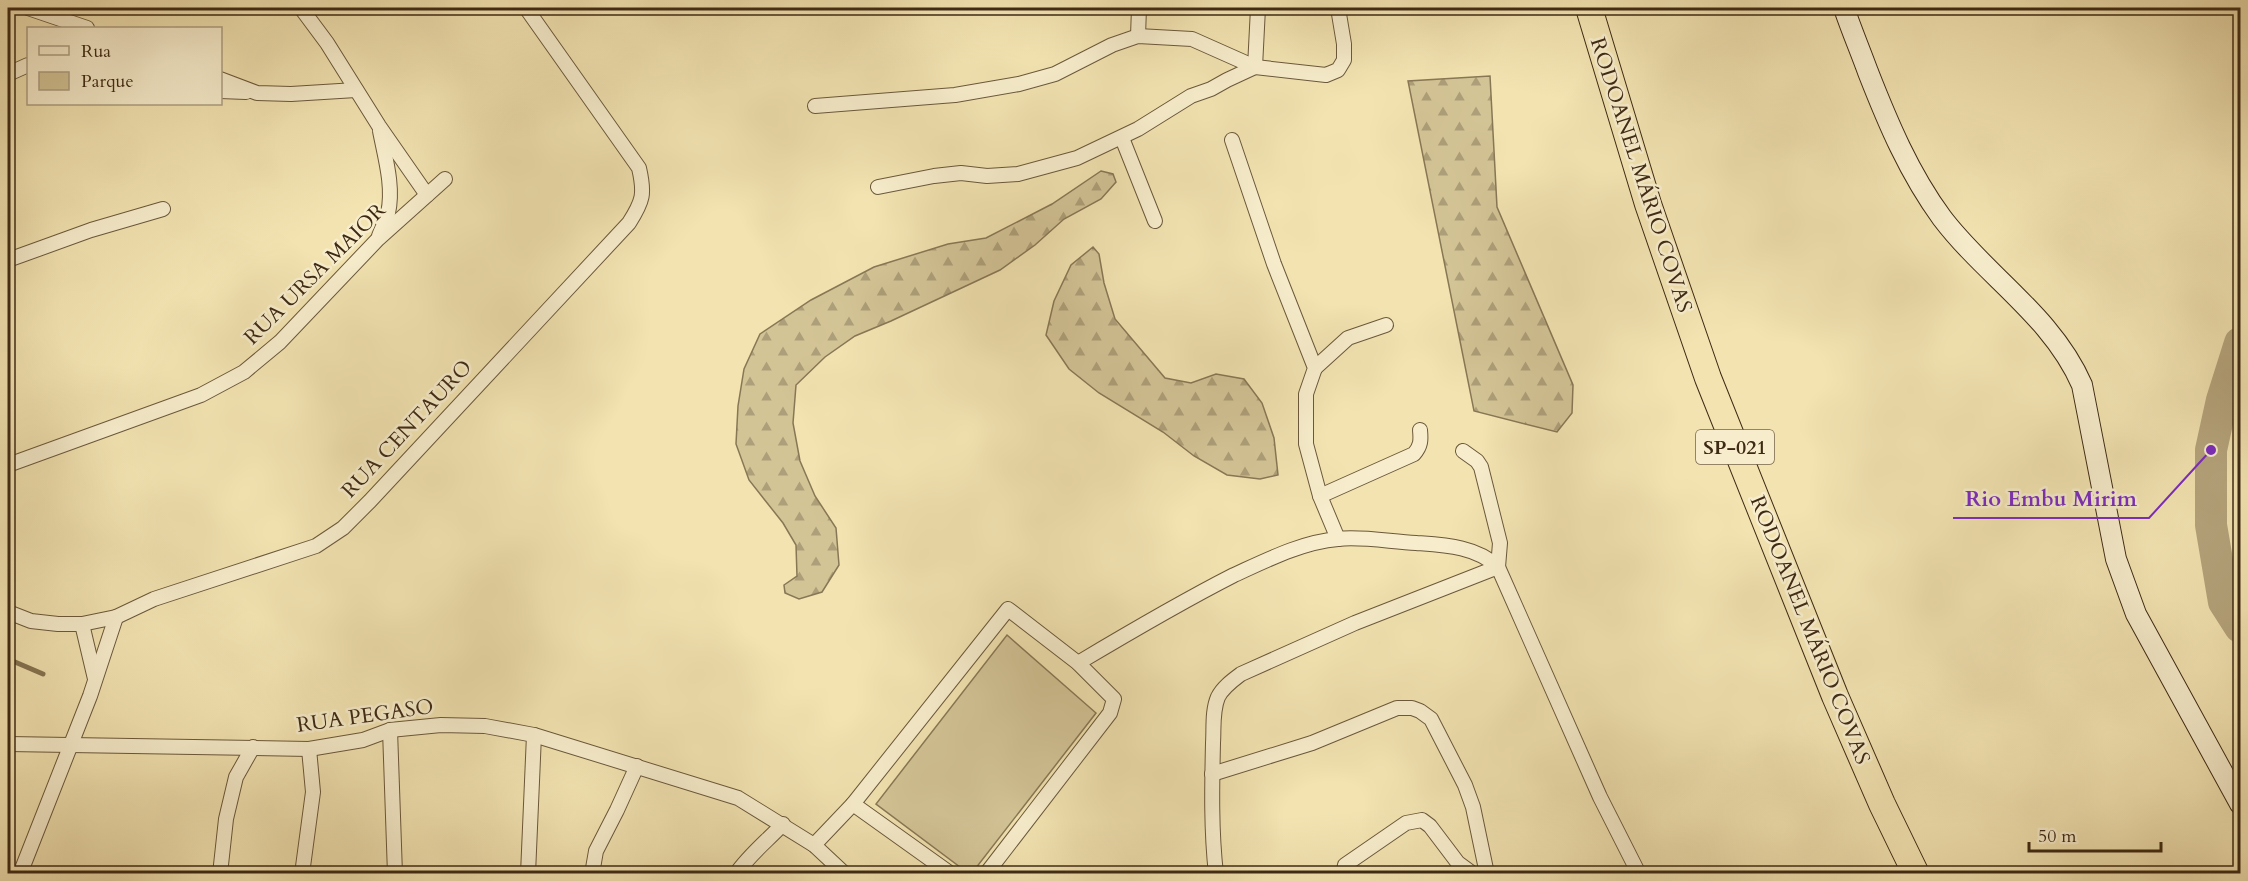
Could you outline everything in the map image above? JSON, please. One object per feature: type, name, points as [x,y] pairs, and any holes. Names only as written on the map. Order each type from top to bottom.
[{"type":"highway","name":"RODOANEL MÁRIO COVAS","points":[[1589,8],[1648,204],[1708,378],[1835,696],[1882,804],[1916,873]]},
{"type":"main road","points":[[1844,8],[1891,127],[1918,182],[1965,245],[2035,314],[2073,366],[2082,385],[2116,560],[2124,585],[2136,614],[2241,804]]},
{"type":"street","points":[[28,8],[78,27]]},
{"type":"street","points":[[301,8],[427,195]]},
{"type":"street","name":"RUA CENTAURO","points":[[8,612],[31,621],[58,624],[81,624],[116,617],[154,599],[316,546],[343,528],[629,223],[639,207],[644,191],[639,168],[526,8]]},
{"type":"street","points":[[1138,36],[1139,8]]},
{"type":"street","points":[[1255,68],[1258,8]]},
{"type":"street","points":[[815,106],[955,94],[1019,84],[1055,74],[1112,45],[1138,36],[1192,39],[1255,68],[1326,75],[1338,70],[1344,60],[1344,44],[1338,8]]},
{"type":"street","points":[[8,74],[27,65]]},
{"type":"street","points":[[878,188],[934,176],[962,173],[987,176],[1018,174],[1077,158],[1122,138],[1191,96],[1255,68]]},
{"type":"street","points":[[222,80],[257,93]]},
{"type":"street","points":[[222,92],[291,94],[356,90]]},
{"type":"street","points":[[378,239],[388,214],[389,197],[387,168],[379,126]]},
{"type":"street","points":[[1122,138],[1155,221]]},
{"type":"street","points":[[1232,140],[1274,264],[1315,368]]},
{"type":"street","name":"RUA URSA MAIOR","points":[[8,465],[201,395],[244,372],[280,342],[378,239],[445,179]]},
{"type":"street","points":[[8,260],[91,230],[163,209]]},
{"type":"street","points":[[1338,539],[1320,496],[1310,464],[1306,444],[1306,394],[1315,368],[1348,338],[1386,325]]},
{"type":"street","points":[[1320,496],[1414,454],[1419,448],[1420,430]]},
{"type":"street","points":[[1463,451],[1481,466],[1500,543],[1498,567]]},
{"type":"street","points":[[1078,663],[1182,601],[1260,563],[1299,547],[1338,539],[1452,547],[1484,556],[1498,567],[1600,797],[1639,873]]},
{"type":"street","points":[[1216,873],[1212,774],[1214,714],[1218,696],[1228,684],[1241,674],[1355,623],[1498,567]]},
{"type":"street","points":[[814,845],[853,804],[1008,609],[1078,663],[1114,699],[1110,713],[986,873]]},
{"type":"street","points":[[20,873],[71,745],[116,617]]},
{"type":"street","points":[[81,624],[94,679]]},
{"type":"street","points":[[1212,774],[1312,742],[1397,708],[1412,708],[1431,719],[1465,786],[1473,807],[1487,873]]},
{"type":"street","name":"RUA PEGASO","points":[[8,744],[309,749],[363,740],[390,730],[441,725],[485,726],[534,735],[738,798],[814,845],[845,873]]},
{"type":"street","points":[[390,730],[395,873]]},
{"type":"street","points":[[528,873],[534,735]]},
{"type":"street","points":[[220,873],[226,819],[236,777],[253,747]]},
{"type":"street","points":[[302,873],[313,792],[309,749]]},
{"type":"street","points":[[592,873],[596,851],[637,766]]},
{"type":"street","points":[[853,804],[951,873]]},
{"type":"street","points":[[1343,873],[1344,865],[1406,823],[1422,820],[1430,826],[1458,863],[1473,873]]},
{"type":"street","points":[[736,873],[745,860],[783,824]]},
{"type":"green space","points":[[1490,76],[1497,207],[1573,385],[1572,413],[1557,432],[1474,411],[1408,81]]},
{"type":"green space","points":[[1101,171],[1113,174],[1116,182],[1101,199],[1064,219],[1035,245],[1000,270],[855,336],[825,357],[796,385],[793,423],[800,461],[815,496],[836,528],[839,565],[822,592],[799,599],[785,593],[784,585],[797,576],[796,545],[783,523],[749,480],[736,444],[738,406],[744,369],[760,334],[811,300],[874,267],[948,244],[986,238],[1052,204]]},
{"type":"green space","points":[[1093,247],[1099,254],[1104,283],[1115,319],[1165,378],[1191,383],[1216,374],[1244,379],[1262,403],[1274,438],[1278,475],[1260,479],[1227,475],[1194,456],[1163,432],[1099,393],[1069,369],[1046,335],[1054,301],[1071,265]]},
{"type":"green space","points":[[1007,635],[1096,713],[972,873],[968,873],[876,804]]},
{"type":"waterway","points":[[2240,343],[2222,400],[2211,450],[2211,525],[2224,602],[2240,627]]},
{"type":"waterway","points":[[8,659],[43,674]]},
{"type":"place","name":"Rio Embu Mirim","points":[[2211,450]]}]
